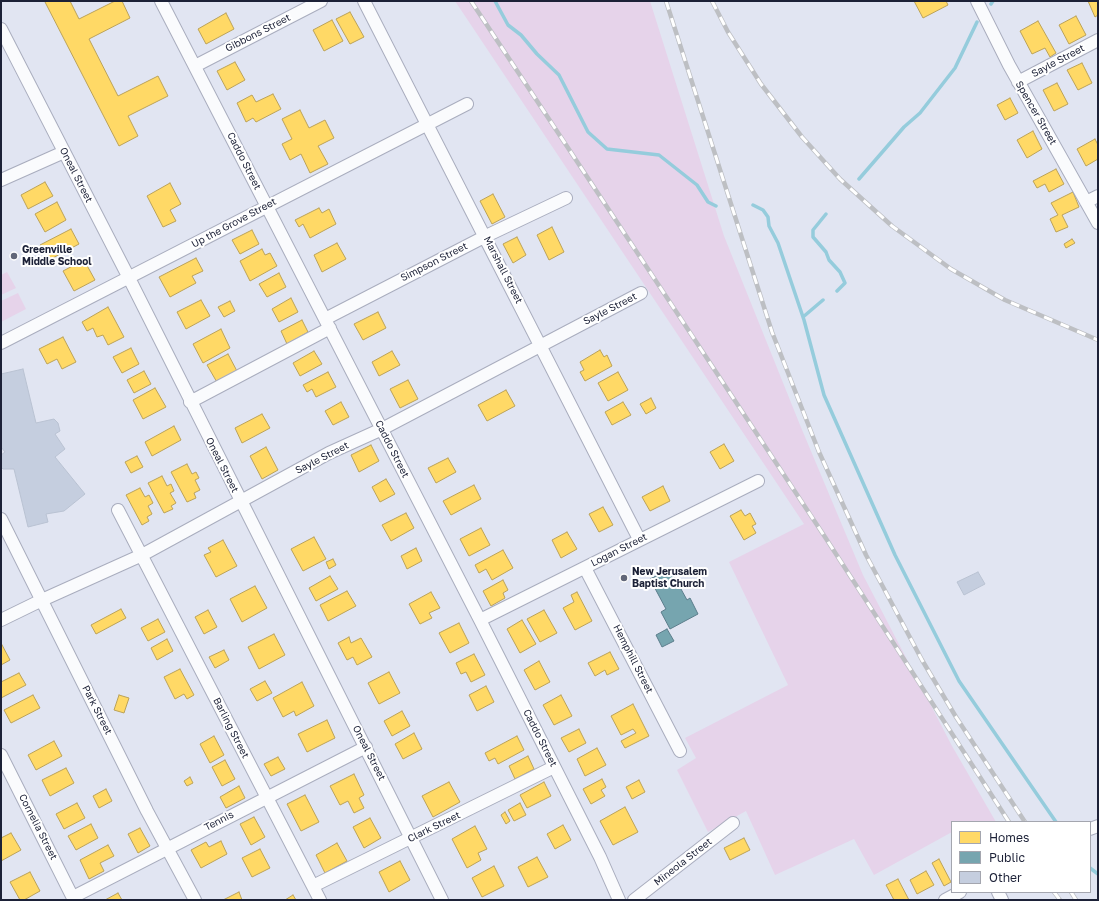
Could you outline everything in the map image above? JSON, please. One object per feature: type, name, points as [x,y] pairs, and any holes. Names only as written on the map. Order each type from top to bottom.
[{"type":"street","name":"Caddo Street","points":[[161,1],[480,620],[600,857],[619,900]]},
{"type":"street","name":"Gibbons Street","points":[[195,66],[321,1]]},
{"type":"street","name":"Marshall Street","points":[[364,1],[486,236],[639,539]]},
{"type":"street","name":"Spencer Street","points":[[977,1],[1018,82],[1098,223]]},
{"type":"street","name":"Oneal Street","points":[[1,29],[129,278],[240,502],[412,837],[442,900]]},
{"type":"street","name":"Sayle Street","points":[[1018,82],[1098,40]]},
{"type":"street","name":"Up the Grove Street","points":[[1,343],[427,123],[467,104]]},
{"type":"street","points":[[1,180],[64,152]]},
{"type":"street","points":[[1086,202],[1098,196]]},
{"type":"street","name":"Simpson Street","points":[[190,402],[486,236],[566,198]]},
{"type":"street","name":"Sayle Street","points":[[1,620],[142,555],[329,453],[382,429],[641,293]]},
{"type":"street","name":"Logan Street","points":[[480,620],[585,568],[639,539],[758,481]]},
{"type":"street","name":"Barling Street","points":[[118,510],[320,900]]},
{"type":"street","name":"Park Street","points":[[1,519],[195,900]]},
{"type":"street","name":"Hemphill Street","points":[[585,568],[680,751]]},
{"type":"street","name":"Tennis","points":[[74,898],[167,847],[366,747]]},
{"type":"street","name":"Cornelia Street","points":[[1,755],[5,770],[74,898]]},
{"type":"street","name":"Clark Street","points":[[313,886],[554,767]]},
{"type":"street","name":"Mineola Street","points":[[634,900],[733,823]]},
{"type":"street","points":[[945,900],[958,893]]},
{"type":"shaded area","points":[[455,1],[650,1],[724,236],[800,425],[863,575],[952,746],[995,821],[951,821],[951,833],[874,875],[854,839],[775,875],[746,811],[708,832],[677,770],[696,758],[685,738],[788,685],[729,562],[804,524]]},
{"type":"shaded area","points":[[7,272],[16,288],[1,295],[1,275]]},
{"type":"shaded area","points":[[18,293],[26,309],[1,322],[1,301]]},
{"type":"building: Homes","points":[[70,1],[79,19],[115,1],[122,1],[130,18],[89,39],[118,96],[158,76],[168,96],[128,116],[138,136],[119,146],[45,2]]},
{"type":"building: Homes","points":[[914,1],[946,1],[948,5],[923,18]]},
{"type":"building: Homes","points":[[1088,1],[1098,1],[1098,15],[1095,17]]},
{"type":"building: Homes","points":[[350,12],[364,37],[350,44],[336,19]]},
{"type":"building: Homes","points":[[226,13],[234,29],[206,44],[198,29]]},
{"type":"building: Homes","points":[[1076,16],[1086,35],[1069,44],[1059,25]]},
{"type":"building: Homes","points":[[332,20],[343,41],[324,51],[313,30]]},
{"type":"building: Homes","points":[[1038,21],[1056,53],[1050,57],[1045,48],[1032,54],[1020,31]]},
{"type":"building: Homes","points":[[235,62],[245,80],[227,90],[217,71]]},
{"type":"building: Homes","points":[[1082,63],[1092,83],[1078,90],[1067,70]]},
{"type":"building: Homes","points":[[1057,83],[1068,104],[1054,111],[1043,90]]},
{"type":"building: Homes","points":[[273,94],[281,109],[256,122],[253,118],[246,122],[237,103],[252,95],[256,102]]},
{"type":"building: Homes","points":[[1010,98],[1018,113],[1005,120],[997,105]]},
{"type":"building: Homes","points":[[300,110],[309,128],[325,120],[334,138],[318,146],[328,164],[310,173],[301,154],[290,160],[282,144],[292,139],[282,119]]},
{"type":"building: Homes","points":[[1033,131],[1042,149],[1027,158],[1017,140]]},
{"type":"building: Homes","points":[[1095,139],[1098,145],[1098,159],[1086,166],[1077,149]]},
{"type":"building: Homes","points":[[1056,169],[1064,184],[1049,192],[1045,184],[1037,188],[1033,181]]},
{"type":"building: Homes","points":[[45,182],[53,196],[28,209],[21,195]]},
{"type":"building: Homes","points":[[170,183],[181,204],[170,210],[176,221],[163,227],[147,196]]},
{"type":"building: Homes","points":[[1073,192],[1079,207],[1062,215],[1068,227],[1056,232],[1050,219],[1058,215],[1051,203]]},
{"type":"building: Homes","points":[[493,194],[505,217],[492,224],[480,201]]},
{"type":"building: Homes","points":[[57,202],[66,220],[45,232],[35,214]]},
{"type":"building: Homes","points":[[319,208],[322,213],[329,209],[336,224],[310,238],[303,224],[299,227],[295,220]]},
{"type":"building: Homes","points":[[552,227],[564,252],[549,260],[537,235]]},
{"type":"building: Homes","points":[[71,229],[79,244],[49,260],[40,245]]},
{"type":"building: Homes","points":[[252,230],[259,244],[240,254],[232,240]]},
{"type":"building: Homes","points":[[517,237],[526,255],[513,263],[503,244]]},
{"type":"building: Homes","points":[[1072,239],[1075,243],[1066,248],[1064,244]]},
{"type":"building: Homes","points":[[337,243],[346,259],[322,272],[314,255]]},
{"type":"building: Homes","points":[[262,249],[265,255],[270,253],[277,266],[250,281],[240,261]]},
{"type":"building: Homes","points":[[196,258],[203,271],[192,276],[196,283],[170,297],[159,277]]},
{"type":"building: Homes","points":[[84,260],[95,280],[74,291],[63,271]]},
{"type":"building: Homes","points":[[279,273],[286,287],[267,297],[259,284]]},
{"type":"building: Homes","points":[[291,298],[298,312],[279,322],[272,309]]},
{"type":"building: Homes","points":[[201,300],[210,316],[186,329],[177,312]]},
{"type":"building: Homes","points":[[230,301],[235,311],[224,317],[218,307]]},
{"type":"building: Homes","points":[[108,307],[124,337],[108,345],[103,335],[97,337],[93,328],[87,331],[82,322]]},
{"type":"building: Homes","points":[[378,312],[386,328],[363,340],[354,324]]},
{"type":"building: Homes","points":[[302,320],[308,332],[287,344],[281,331]]},
{"type":"building: Homes","points":[[221,329],[230,348],[203,363],[193,344]]},
{"type":"building: Homes","points":[[63,337],[76,362],[62,369],[57,359],[47,364],[39,349]]},
{"type":"building: Homes","points":[[131,348],[139,364],[122,373],[113,357]]},
{"type":"building: Homes","points":[[600,350],[604,357],[607,355],[612,366],[585,381],[580,372],[584,370],[580,362]]},
{"type":"building: Homes","points":[[314,351],[322,364],[300,376],[293,363]]},
{"type":"building: Homes","points":[[392,351],[400,365],[379,376],[372,362]]},
{"type":"building: Homes","points":[[228,354],[238,373],[218,384],[207,365]]},
{"type":"building: Homes","points":[[144,371],[151,384],[134,393],[127,380]]},
{"type":"building: Homes","points":[[328,372],[336,387],[316,397],[312,389],[307,392],[303,385]]},
{"type":"building: Homes","points":[[618,372],[628,390],[608,401],[598,383]]},
{"type":"building: Homes","points":[[408,380],[418,399],[400,408],[390,389]]},
{"type":"building: Homes","points":[[155,388],[166,407],[143,419],[133,400]]},
{"type":"building: Homes","points":[[506,390],[515,406],[487,421],[478,405]]},
{"type":"building: Homes","points":[[651,398],[656,408],[646,414],[640,404]]},
{"type":"building: Homes","points":[[341,402],[349,417],[333,425],[325,411]]},
{"type":"building: Homes","points":[[623,402],[631,415],[612,425],[605,412]]},
{"type":"building: Homes","points":[[262,414],[270,428],[242,443],[235,428]]},
{"type":"building: Homes","points":[[174,426],[181,440],[152,456],[145,442]]},
{"type":"building: Homes","points":[[724,444],[734,461],[720,469],[710,452]]},
{"type":"building: Homes","points":[[371,445],[379,461],[359,472],[351,455]]},
{"type":"building: Homes","points":[[266,447],[278,470],[262,479],[250,456]]},
{"type":"building: Homes","points":[[137,456],[143,467],[131,473],[125,462]]},
{"type":"building: Homes","points":[[448,458],[456,472],[436,483],[428,468]]},
{"type":"building: Homes","points":[[187,464],[192,474],[196,472],[199,478],[195,480],[200,490],[194,493],[196,498],[187,502],[171,472]]},
{"type":"building: Homes","points":[[162,476],[167,486],[171,484],[174,491],[170,493],[176,503],[171,506],[173,509],[164,513],[148,483]]},
{"type":"building: Homes","points":[[386,479],[395,494],[380,502],[372,487]]},
{"type":"building: Homes","points":[[474,485],[481,499],[451,515],[443,501]]},
{"type":"building: Homes","points":[[663,486],[670,501],[650,511],[642,497]]},
{"type":"building: Homes","points":[[140,488],[145,497],[149,495],[153,503],[148,506],[152,514],[147,517],[149,521],[142,525],[126,495]]},
{"type":"building: Homes","points":[[603,507],[613,525],[599,532],[589,514]]},
{"type":"building: Homes","points":[[741,510],[745,516],[750,513],[756,524],[752,526],[756,533],[744,540],[730,516]]},
{"type":"building: Homes","points":[[406,513],[414,528],[391,541],[382,525]]},
{"type":"building: Homes","points":[[481,528],[490,545],[469,556],[460,539]]},
{"type":"building: Homes","points":[[567,532],[577,549],[561,558],[552,540]]},
{"type":"building: Homes","points":[[314,537],[326,559],[303,571],[291,549]]},
{"type":"building: Homes","points":[[223,540],[237,566],[216,577],[204,555],[211,552],[208,548]]},
{"type":"building: Homes","points":[[416,548],[422,561],[407,569],[401,556]]},
{"type":"building: Homes","points":[[503,550],[513,568],[492,580],[486,569],[479,573],[475,565]]},
{"type":"building: Homes","points":[[333,559],[336,565],[329,569],[326,562]]},
{"type":"building: Homes","points":[[330,576],[338,589],[316,601],[309,588]]},
{"type":"building: Homes","points":[[503,580],[508,590],[503,593],[505,598],[491,606],[483,591]]},
{"type":"building: Homes","points":[[255,586],[267,608],[242,622],[230,599]]},
{"type":"building: Homes","points":[[347,591],[356,606],[328,621],[320,605]]},
{"type":"building: Homes","points":[[431,592],[440,608],[429,613],[432,618],[420,624],[409,604]]},
{"type":"building: Homes","points":[[577,592],[592,621],[575,630],[563,608],[574,602],[571,595]]},
{"type":"building: Homes","points":[[121,609],[126,618],[96,634],[91,625]]},
{"type":"building: Homes","points":[[208,610],[217,627],[204,634],[195,617]]},
{"type":"building: Homes","points":[[544,610],[557,633],[540,642],[527,619]]},
{"type":"building: Homes","points":[[158,619],[165,632],[148,641],[141,628]]},
{"type":"building: Homes","points":[[522,620],[536,644],[520,653],[507,629]]},
{"type":"building: Homes","points":[[459,623],[469,643],[450,653],[439,633]]},
{"type":"building: Homes","points":[[274,634],[285,655],[259,669],[248,647]]},
{"type":"building: Homes","points":[[349,637],[351,643],[361,638],[372,657],[357,665],[353,657],[347,660],[338,643]]},
{"type":"building: Homes","points":[[167,639],[173,651],[157,660],[151,648]]},
{"type":"building: Homes","points":[[1,643],[10,660],[1,665]]},
{"type":"building: Homes","points":[[224,650],[229,660],[215,668],[209,657]]},
{"type":"building: Homes","points":[[610,652],[619,669],[607,675],[605,670],[595,676],[588,663]]},
{"type":"building: Homes","points":[[474,654],[485,675],[471,682],[466,672],[461,674],[456,663]]},
{"type":"building: Homes","points":[[539,661],[550,682],[535,690],[524,670]]},
{"type":"building: Homes","points":[[180,669],[194,695],[187,699],[184,694],[175,699],[164,677]]},
{"type":"building: Homes","points":[[389,672],[400,693],[379,704],[368,683]]},
{"type":"building: Homes","points":[[19,673],[26,685],[1,698],[1,682]]},
{"type":"building: Homes","points":[[265,681],[272,693],[257,701],[250,689]]},
{"type":"building: Homes","points":[[302,682],[314,706],[296,716],[294,711],[283,717],[273,698]]},
{"type":"building: Homes","points":[[486,686],[494,702],[477,711],[469,695]]},
{"type":"building: Homes","points":[[33,695],[40,708],[11,723],[4,710]]},
{"type":"building: Homes","points":[[119,695],[129,698],[124,713],[114,710]]},
{"type":"building: Homes","points":[[561,695],[572,716],[554,725],[543,705]]},
{"type":"building: Homes","points":[[633,704],[649,736],[625,748],[621,741],[636,733],[633,729],[621,735],[611,716]]},
{"type":"building: Homes","points":[[402,711],[410,726],[392,736],[384,721]]},
{"type":"building: Homes","points":[[327,720],[335,738],[307,752],[298,734]]},
{"type":"building: Homes","points":[[579,729],[586,743],[569,752],[561,738]]},
{"type":"building: Homes","points":[[414,733],[422,749],[403,759],[395,744]]},
{"type":"building: Homes","points":[[214,736],[224,755],[210,763],[200,744]]},
{"type":"building: Homes","points":[[517,736],[524,750],[498,764],[495,758],[489,761],[485,753]]},
{"type":"building: Homes","points":[[54,741],[62,756],[36,770],[28,755]]},
{"type":"building: Homes","points":[[597,748],[606,765],[585,776],[577,759]]},
{"type":"building: Homes","points":[[528,756],[534,769],[515,779],[509,766]]},
{"type":"building: Homes","points":[[278,757],[285,769],[271,776],[264,764]]},
{"type":"building: Homes","points":[[225,760],[235,779],[222,786],[212,767]]},
{"type":"building: Homes","points":[[66,768],[74,783],[50,796],[42,780]]},
{"type":"building: Homes","points":[[354,774],[364,795],[359,798],[364,808],[354,813],[348,801],[340,805],[330,786]]},
{"type":"building: Homes","points":[[190,777],[193,783],[187,786],[184,781]]},
{"type":"building: Homes","points":[[602,779],[606,787],[601,790],[605,796],[591,804],[583,789]]},
{"type":"building: Homes","points":[[639,780],[645,792],[632,799],[626,787]]},
{"type":"building: Homes","points":[[449,782],[460,802],[433,817],[422,796]]},
{"type":"building: Homes","points":[[544,782],[551,796],[527,808],[520,795]]},
{"type":"building: Homes","points":[[239,786],[245,798],[226,808],[220,797]]},
{"type":"building: Homes","points":[[106,789],[112,801],[99,808],[93,796]]},
{"type":"building: Homes","points":[[305,795],[319,822],[301,831],[287,804]]},
{"type":"building: Homes","points":[[77,803],[85,818],[64,829],[56,814]]},
{"type":"building: Homes","points":[[520,803],[526,815],[514,821],[508,810]]},
{"type":"building: Homes","points":[[625,807],[638,832],[613,845],[600,821]]},
{"type":"building: Homes","points":[[505,812],[510,821],[506,824],[501,815]]},
{"type":"building: Homes","points":[[254,817],[265,837],[251,845],[240,824]]},
{"type":"building: Homes","points":[[370,818],[381,838],[364,848],[353,827]]},
{"type":"building: Homes","points":[[91,824],[98,838],[76,850],[68,836]]},
{"type":"building: Homes","points":[[563,825],[571,840],[555,849],[547,834]]},
{"type":"building: Homes","points":[[475,826],[487,849],[478,853],[481,860],[467,868],[452,839]]},
{"type":"building: Homes","points":[[140,828],[150,846],[138,853],[128,834]]},
{"type":"building: Homes","points":[[11,833],[21,850],[1,861],[1,838]]},
{"type":"building: Homes","points":[[744,838],[750,850],[730,860],[724,848]]},
{"type":"building: Homes","points":[[221,841],[227,854],[201,868],[191,850],[206,842],[209,847]]},
{"type":"building: Homes","points":[[337,843],[347,861],[325,873],[316,855]]},
{"type":"building: Homes","points":[[108,845],[114,856],[100,863],[104,871],[89,879],[80,860]]},
{"type":"building: Homes","points":[[260,849],[270,868],[252,877],[242,858]]},
{"type":"building: Homes","points":[[537,857],[548,877],[528,887],[518,867]]},
{"type":"building: Homes","points":[[939,859],[951,882],[944,886],[932,863]]},
{"type":"building: Homes","points":[[400,861],[410,880],[389,892],[379,872]]},
{"type":"building: Homes","points":[[494,866],[504,886],[482,897],[472,878]]},
{"type":"building: Homes","points":[[926,871],[934,885],[917,894],[910,880]]},
{"type":"building: Homes","points":[[30,872],[40,891],[24,900],[20,900],[10,882]]},
{"type":"building: Homes","points":[[898,879],[909,900],[894,900],[886,885]]},
{"type":"building: Homes","points":[[239,892],[242,900],[223,900]]},
{"type":"building: Homes","points":[[118,893],[122,900],[105,900]]},
{"type":"building: Homes","points":[[293,895],[296,900],[285,900]]},
{"type":"building: Public","points":[[670,569],[687,600],[690,598],[698,614],[670,629],[661,612],[666,609],[650,579]]},
{"type":"building: Public","points":[[667,629],[674,641],[662,647],[656,635]]},
{"type":"building: Other","points":[[23,369],[36,423],[54,419],[58,423],[60,431],[55,434],[65,449],[55,457],[85,494],[64,511],[46,514],[48,522],[28,527],[14,469],[3,469],[1,467],[1,455],[5,452],[1,447],[1,374]]},
{"type":"building: Other","points":[[978,572],[985,584],[964,595],[957,582]]},
{"type":"waterway","points":[[495,1],[508,25],[521,35],[537,54],[559,75],[588,132],[607,149],[659,155],[697,185],[708,202],[716,206]]},
{"type":"waterway","points":[[859,179],[904,127],[920,113],[955,68],[977,22]]},
{"type":"waterway","points":[[753,205],[763,210],[768,217],[769,226],[778,243],[804,320],[824,395],[895,555],[959,681],[1055,821]]},
{"type":"waterway","points":[[826,214],[813,230],[813,237],[826,252],[829,260],[840,272],[845,283],[837,291]]},
{"type":"waterway","points":[[803,317],[823,300]]},
{"type":"waterway","points":[[1091,869],[1098,874]]},
{"type":"railway","points":[[471,1],[825,537],[1008,821]]},
{"type":"railway","points":[[666,1],[772,332],[819,452],[866,555],[922,660],[956,717],[1024,821]]},
{"type":"railway","points":[[712,1],[728,32],[761,84],[802,137],[840,179],[892,226],[951,269],[1005,300],[1098,340]]},
{"type":"railway","points":[[1055,893],[1060,900]]},
{"type":"railway","points":[[1072,893],[1076,900]]},
{"type":"place","name":"Greenville Middle School","points":[[14,256]]},
{"type":"place","name":"New Jerusalem Baptist Church","points":[[624,578]]}]
